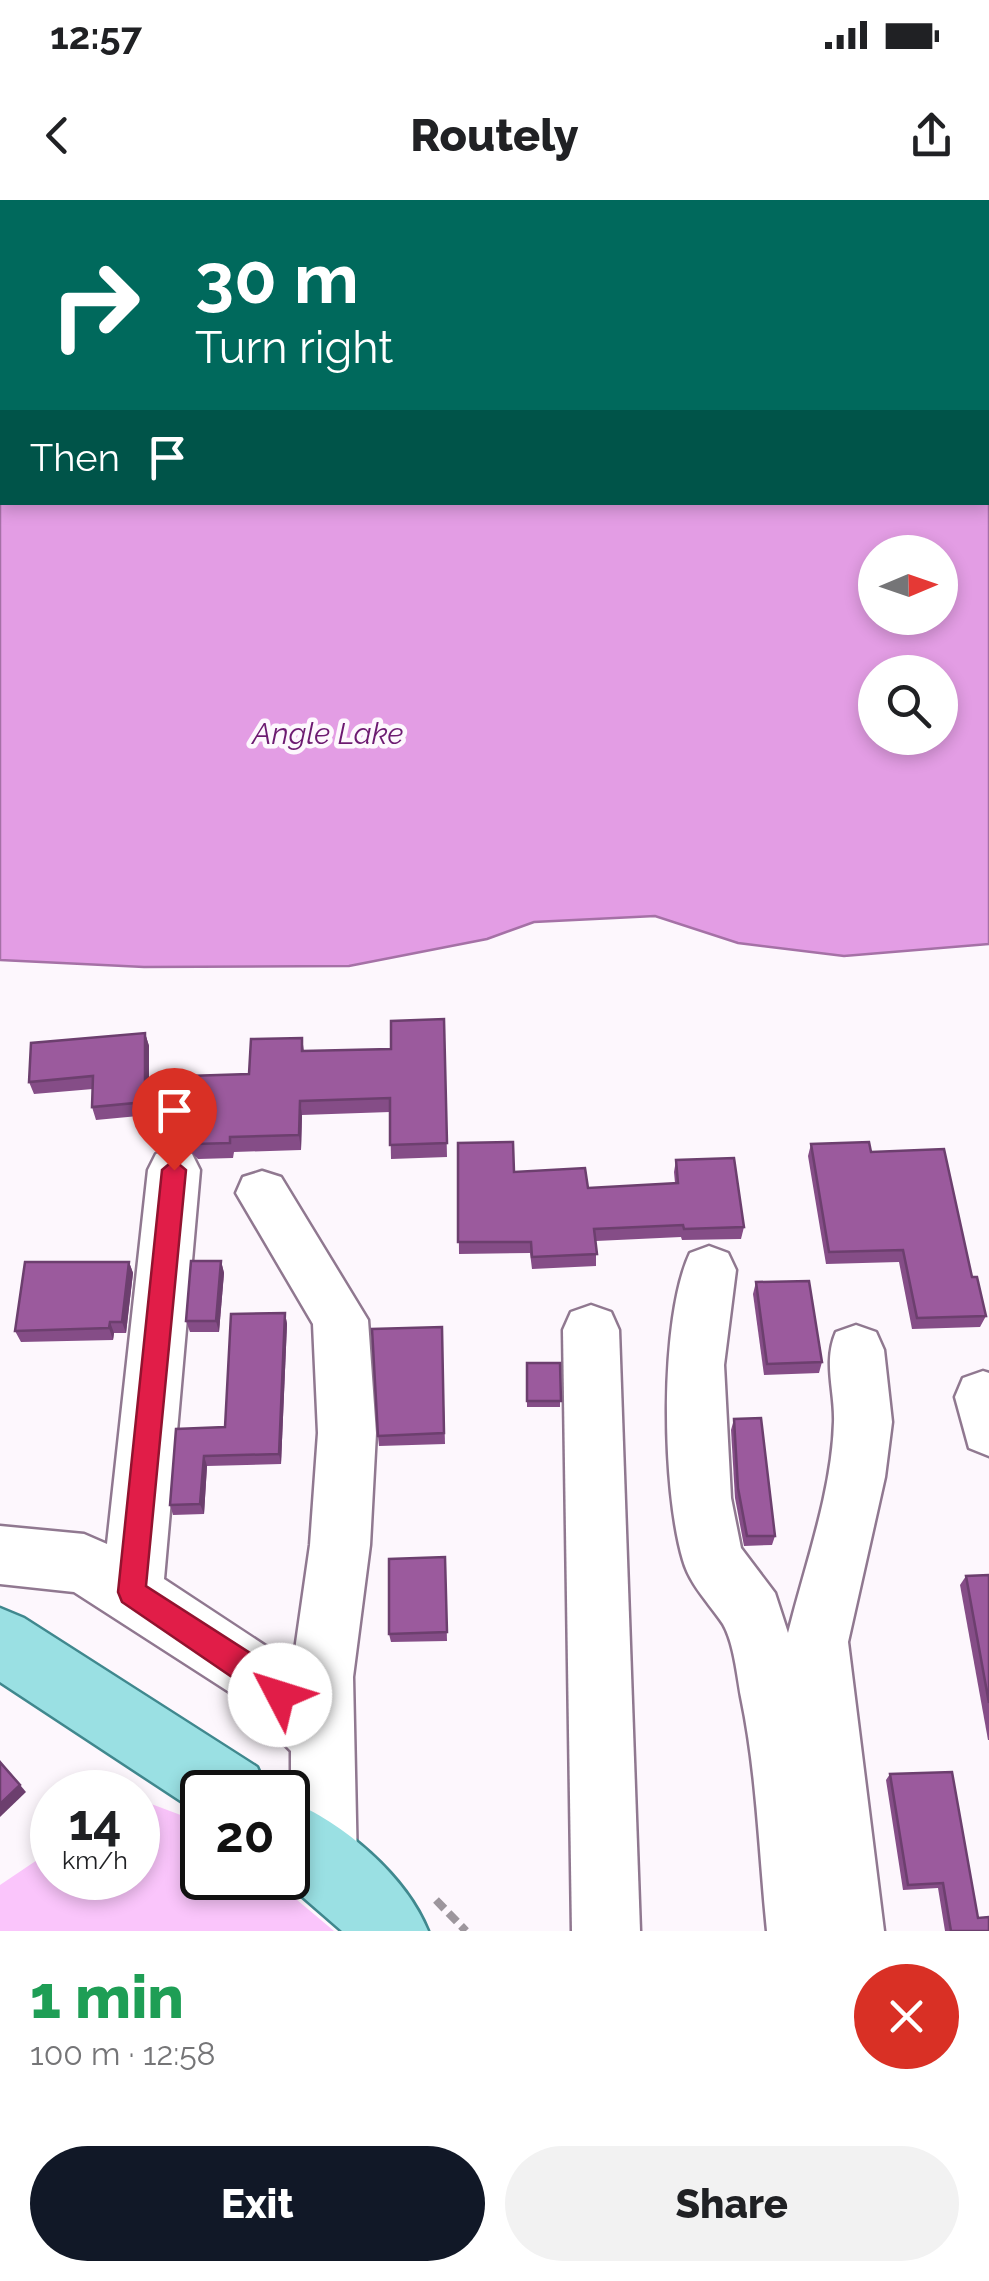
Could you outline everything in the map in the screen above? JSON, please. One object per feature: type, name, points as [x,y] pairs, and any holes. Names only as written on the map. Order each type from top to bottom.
[{"type":"main road","points":[[0,1642],[198,1770]]},
{"type":"main road","points":[[310,1855],[366,1901],[391,1931]]},
{"type":"street","points":[[132,1592],[174,1170]]},
{"type":"street","points":[[262,1193],[340,1320],[347,1433],[340,1545],[322,1678],[310,1819]]},
{"type":"street","points":[[709,1270],[696,1365],[701,1498],[713,1560],[753,1615],[774,1702],[800,1931]]},
{"type":"street","points":[[591,1330],[606,1931]]},
{"type":"street","points":[[850,1931],[817,1642],[856,1477],[863,1422],[856,1350]]},
{"type":"street","points":[[0,1555],[84,1564],[259,1676],[320,1735]]},
{"type":"shaded area","points":[[160,1807],[180,1815],[180,1900],[297,1900],[334,1931],[0,1931],[0,1885],[30,1865],[30,1900],[160,1900]]},
{"type":"water","name":"Angle Lake","points":[[0,505],[989,505],[989,944],[844,956],[738,943],[655,916],[534,922],[487,939],[349,966],[144,967],[0,960]]},
{"type":"building","points":[[444,1019],[447,1143],[390,1145],[390,1098],[300,1101],[299,1135],[230,1137],[230,1143],[195,1144],[184,1134],[188,1076],[249,1074],[251,1039],[302,1038],[302,1051],[391,1049],[391,1021]]},
{"type":"building","points":[[145,1033],[145,1102],[92,1107],[93,1076],[29,1082],[31,1043]]},
{"type":"building","points":[[513,1142],[514,1172],[585,1168],[588,1188],[678,1183],[676,1160],[734,1158],[744,1227],[594,1229],[597,1254],[532,1257],[531,1242],[458,1242],[458,1143]]},
{"type":"building","points":[[869,1142],[871,1152],[944,1149],[972,1277],[977,1277],[986,1316],[917,1318],[903,1250],[829,1252],[811,1144]]},
{"type":"building","points":[[191,1261],[221,1261],[216,1321],[186,1321]]},
{"type":"building","points":[[25,1262],[129,1262],[122,1322],[110,1322],[109,1328],[15,1331]]},
{"type":"building","points":[[809,1281],[822,1362],[767,1364],[756,1282]]},
{"type":"building","points":[[285,1313],[279,1454],[204,1456],[200,1504],[170,1505],[176,1429],[225,1427],[231,1314]]},
{"type":"building","points":[[442,1327],[444,1433],[378,1436],[372,1329]]},
{"type":"building","points":[[527,1363],[560,1363],[561,1401],[527,1401]]},
{"type":"building","points":[[761,1418],[775,1536],[747,1536],[738,1488],[734,1419]]},
{"type":"building","points":[[445,1557],[447,1632],[389,1634],[389,1559]]},
{"type":"building","points":[[989,1575],[989,1703],[966,1576]]},
{"type":"building","points":[[0,1762],[20,1785],[0,1804]]},
{"type":"building","points":[[952,1772],[978,1918],[989,1917],[989,1931],[951,1931],[943,1883],[908,1885],[890,1774]]},
{"type":"route","points":[[174,1170],[132,1592],[259,1676],[280,1695]]}]
